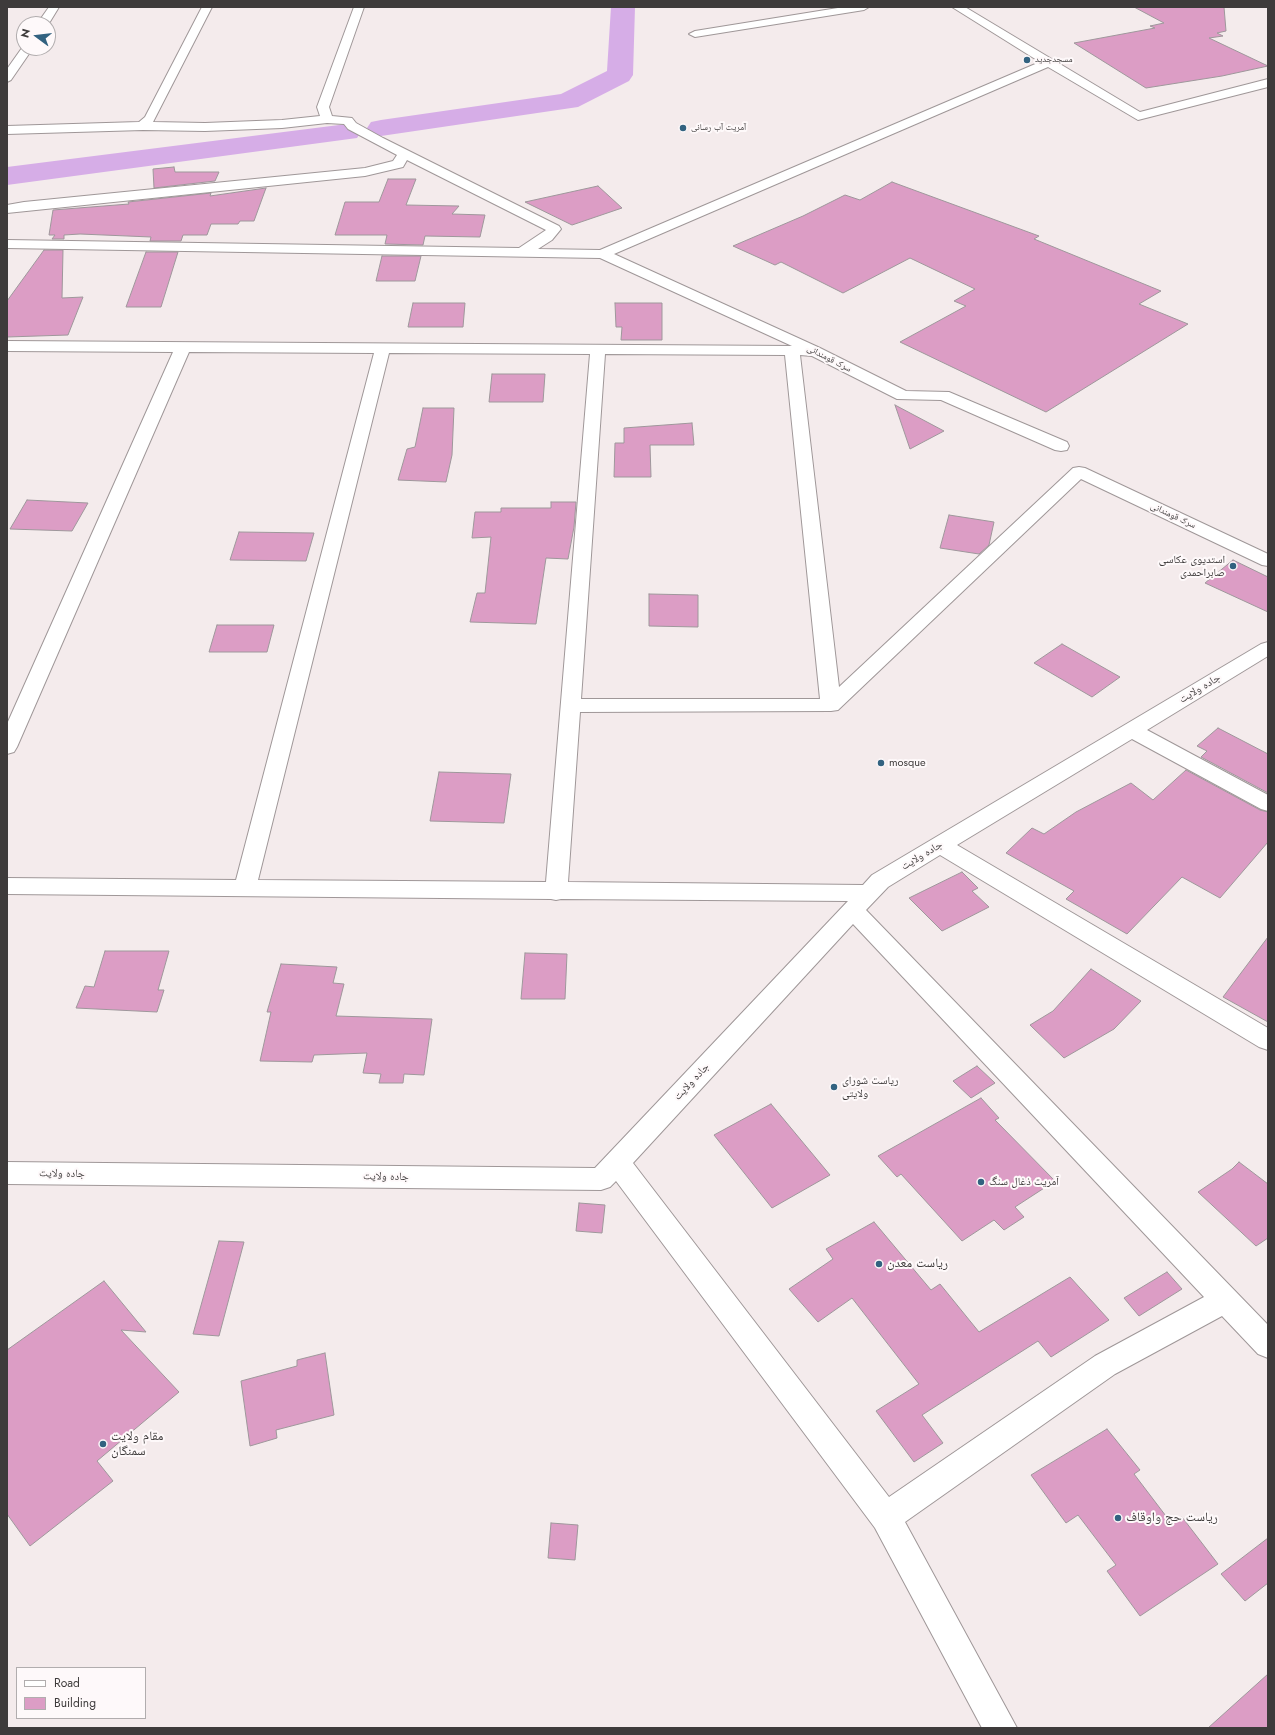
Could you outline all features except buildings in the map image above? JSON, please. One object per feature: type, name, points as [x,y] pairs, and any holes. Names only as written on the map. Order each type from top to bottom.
[{"type":"street","points":[[48,16],[54,7]]},
{"type":"street","points":[[143,126],[150,118],[208,7]]},
{"type":"street","points":[[327,119],[323,107],[359,7]]},
{"type":"street","points":[[695,34],[864,7]]},
{"type":"street","points":[[957,7],[1138,116],[1268,83]]},
{"type":"street","points":[[7,78],[22,56]]},
{"type":"street","points":[[7,244],[602,254],[675,224],[1049,62]]},
{"type":"street","points":[[7,130],[143,126],[204,127],[282,124],[327,119],[348,122],[352,126],[554,229],[547,237],[523,252]]},
{"type":"street","points":[[7,209],[24,206],[365,172],[398,164],[404,153]]},
{"type":"street","name":"سرک قومندانی","points":[[602,254],[815,351],[903,396],[943,395],[1061,446]]},
{"type":"street","points":[[7,346],[815,351]]},
{"type":"street","points":[[7,747],[183,347]]},
{"type":"street","points":[[245,888],[383,348]]},
{"type":"street","points":[[556,892],[598,350]]},
{"type":"street","points":[[571,706],[831,705],[792,352]]},
{"type":"street","name":"سرک قومندانی","points":[[831,705],[1079,472],[1268,560]]},
{"type":"street","name":"جاده ولایت","points":[[7,1173],[601,1179],[880,881],[1268,648]]},
{"type":"street","points":[[1132,730],[1268,804]]},
{"type":"street","points":[[940,845],[1268,1040]]},
{"type":"street","points":[[7,886],[556,892],[861,902],[1224,1300],[1268,1345]]},
{"type":"street","points":[[617,1162],[886,1517],[1000,1728]]},
{"type":"street","points":[[886,1517],[1105,1365],[1224,1300]]},
{"type":"waterway","points":[[381,128],[568,101],[620,75],[623,7]]},
{"type":"waterway","points":[[7,176],[347,132]]},
{"type":"place","name":"مسجدجدید","points":[[1027,60]]},
{"type":"place","name":"آمریت آب رسانی","points":[[683,128]]},
{"type":"place","name":"استدیوی عکاسی صابراحمدی","points":[[1233,566]]},
{"type":"place","name":"mosque","points":[[881,763]]},
{"type":"place","name":"ریاست شورای ولایتی","points":[[834,1087]]},
{"type":"place","name":"آمریت ذغال سنگ","points":[[981,1182]]},
{"type":"place","name":"ریاست معدن","points":[[879,1264]]},
{"type":"place","name":"مقام ولایت سمنگان","points":[[103,1444]]},
{"type":"place","name":"ریاست حج واوقاف","points":[[1118,1518]]}]
